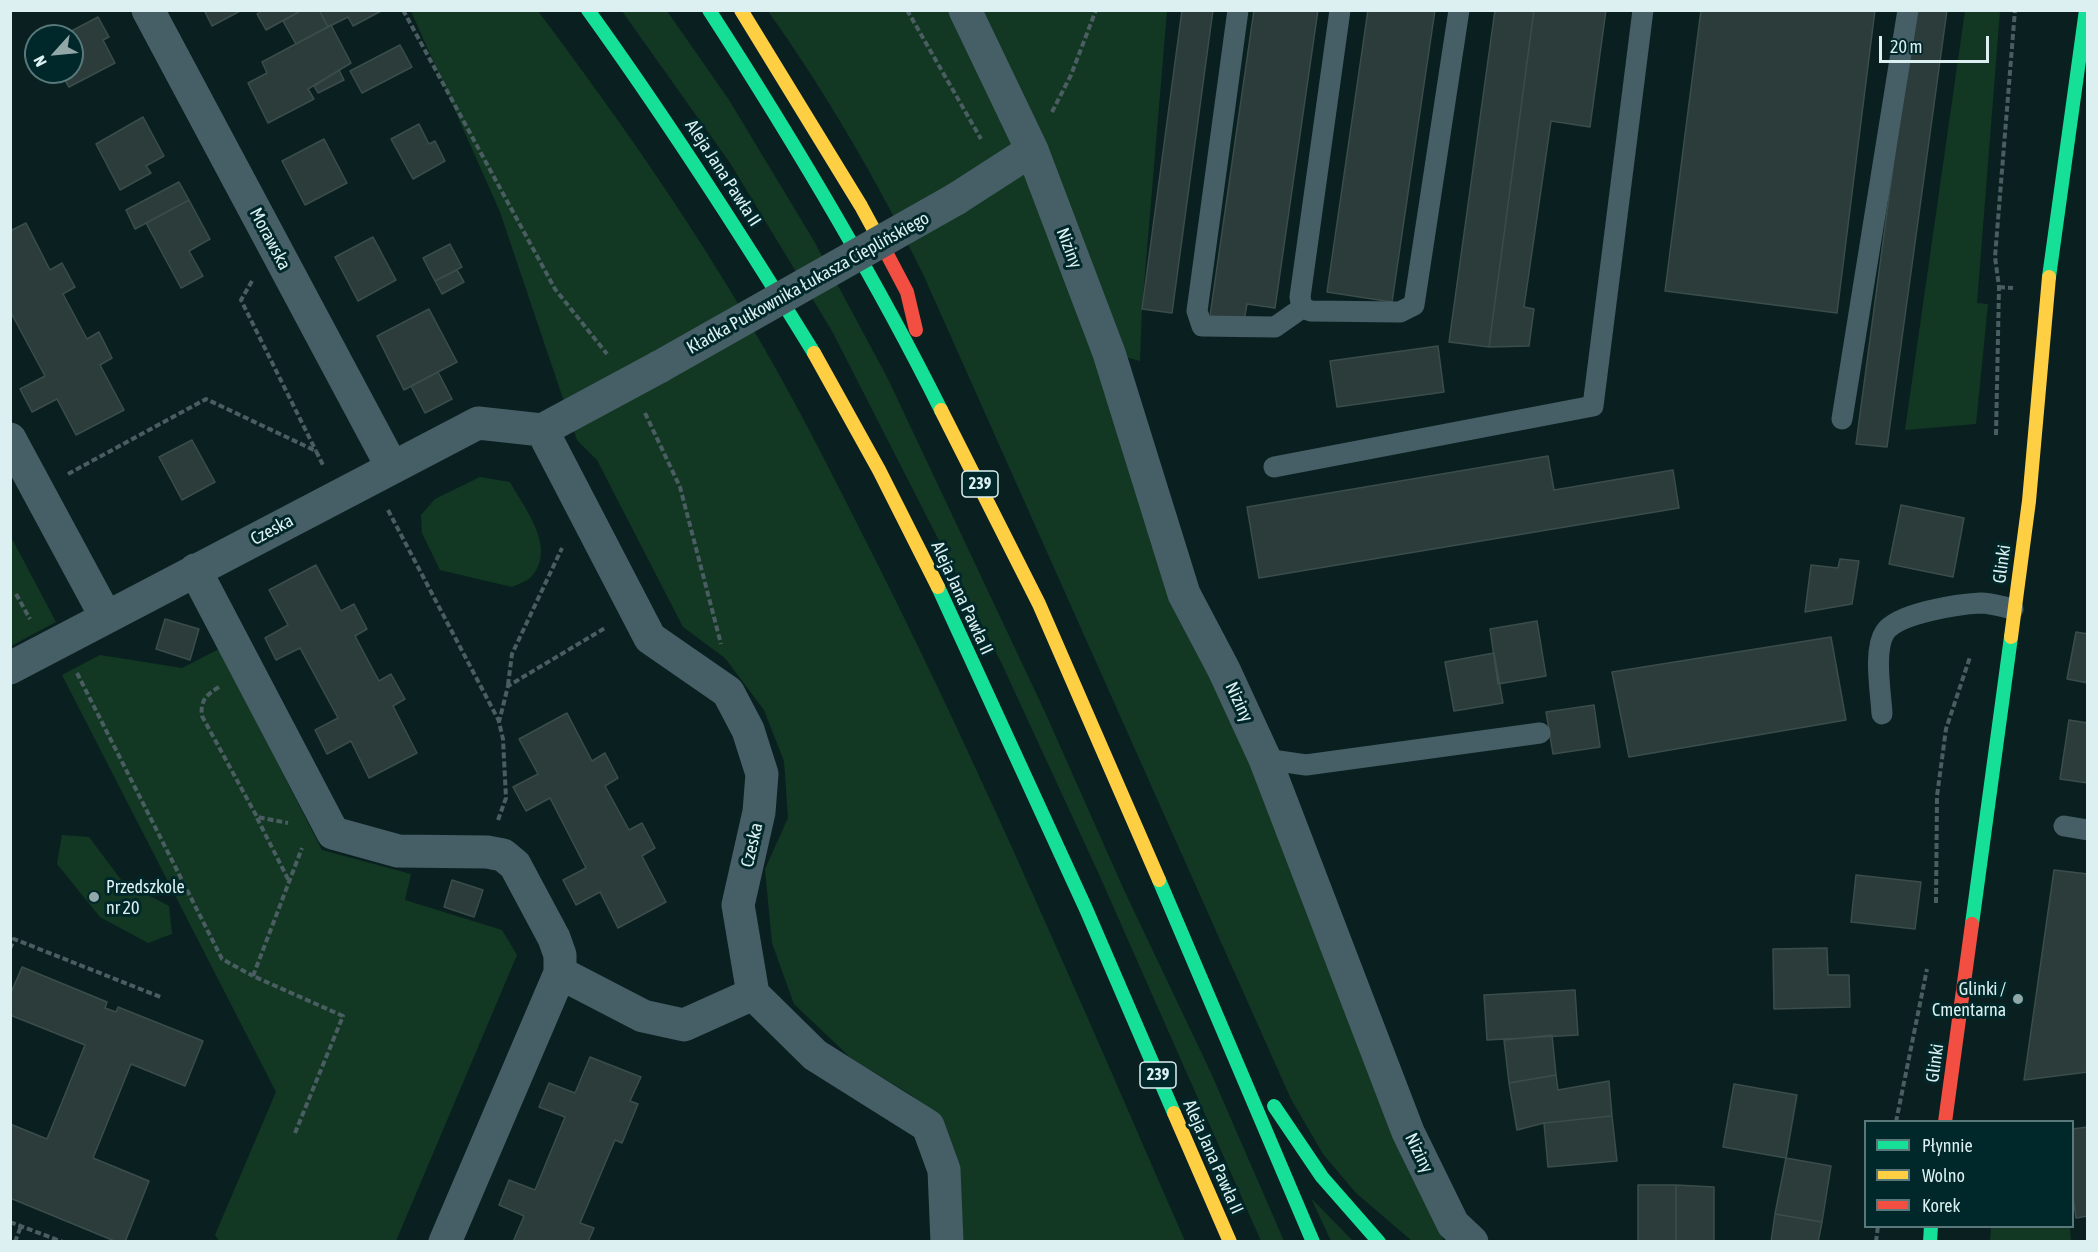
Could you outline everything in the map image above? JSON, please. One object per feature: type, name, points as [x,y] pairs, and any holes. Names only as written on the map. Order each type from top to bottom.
[{"type":"main road","name":"Aleja Jana Pawła II","points":[[588,10],[648,93],[740,233],[817,358],[879,471],[949,609],[1086,909],[1230,1242]]},
{"type":"main road","name":"239","points":[[709,10],[773,109],[890,309],[1039,604],[1204,982],[1313,1242]]},
{"type":"main road","points":[[741,10],[861,206],[907,292],[928,382]]},
{"type":"main road","name":"Glinki","points":[[1945,1120],[2029,501],[2047,291],[2086,10]]},
{"type":"main road","points":[[1204,982],[1290,1134],[1336,1198],[1379,1242]]},
{"type":"street","name":"Morawska","points":[[148,10],[383,471]]},
{"type":"street","name":"Niziny","points":[[965,10],[1032,150],[1109,353],[1184,594],[1224,670],[1265,759],[1408,1132],[1453,1224],[1472,1242]]},
{"type":"street","name":"Kładka Pułkownika Łukasza Cieplińskiego","points":[[630,382],[956,199],[1032,150]]},
{"type":"street","points":[[542,430],[630,382]]},
{"type":"street","name":"Czeska","points":[[10,668],[478,423],[542,430],[650,638],[728,692],[748,730],[762,774],[759,812],[738,905],[753,994]]},
{"type":"street","points":[[10,439],[106,617]]},
{"type":"street","points":[[195,570],[247,669],[321,830],[399,851],[487,852],[503,855],[515,865],[554,938],[560,955],[560,973],[446,1242]]},
{"type":"street","points":[[560,973],[643,1016],[684,1025],[753,994],[815,1055],[927,1126],[944,1170],[947,1242]]},
{"type":"lane","points":[[1238,10],[1197,311],[1202,326],[1275,327],[1302,308]]},
{"type":"lane","points":[[1302,308],[1300,297],[1340,10]]},
{"type":"lane","points":[[1302,308],[1311,312],[1400,312],[1414,305],[1459,10]]},
{"type":"lane","points":[[1274,467],[1593,406],[1643,10]]},
{"type":"lane","points":[[1842,419],[1908,10]]},
{"type":"lane","points":[[1882,714],[1878,662],[1884,633],[1895,621],[1932,611],[1982,603],[2013,609]]},
{"type":"lane","points":[[1265,759],[1306,765],[1540,733]]},
{"type":"lane","points":[[2064,826],[2088,830]]},
{"type":"path","points":[[404,10],[555,289],[630,382],[680,487],[720,633],[728,692]]},
{"type":"path","points":[[907,10],[981,139]]},
{"type":"path","points":[[1032,150],[1071,75],[1096,10]]},
{"type":"path","points":[[1996,442],[1999,287],[1995,257],[2016,10]]},
{"type":"path","points":[[38,491],[206,399],[316,452],[338,495]]},
{"type":"path","points":[[383,471],[381,495],[499,722],[503,739],[506,798],[487,852]]},
{"type":"path","points":[[499,722],[508,686],[512,654],[581,506]]},
{"type":"path","points":[[1936,909],[1937,796],[1946,729],[1969,660],[1982,603]]},
{"type":"path","points":[[508,686],[634,610]]},
{"type":"path","points":[[247,669],[208,694],[201,705],[202,716],[290,881]]},
{"type":"path","points":[[77,672],[222,959],[253,976],[343,1016],[295,1133]]},
{"type":"path","points":[[253,976],[290,881],[321,830],[256,817]]},
{"type":"path","points":[[10,949],[14,939],[163,998]]},
{"type":"path","points":[[1896,1120],[1928,967]]},
{"type":"path","points":[[10,1222],[63,1242]]},
{"type":"path","points":[[15,1242],[21,1226]]},
{"type":"green space","points":[[411,11],[538,11],[627,134],[712,261],[794,402],[919,648],[1036,901],[1185,1241],[958,1241],[927,1109],[911,1095],[851,1058],[794,1004],[772,943],[765,869],[788,818],[784,761],[764,710],[725,658],[683,627],[597,460],[577,440],[500,212]]},
{"type":"green space","points":[[622,11],[667,11],[729,100],[814,241],[888,379],[1044,710],[1124,890],[1211,1073],[1284,1241],[1261,1241],[1098,872],[1001,662],[832,331],[730,163]]},
{"type":"green space","points":[[768,11],[1167,11],[1142,309],[1140,361],[1110,353],[1369,1060],[1444,1241],[1412,1241],[1356,1193],[1323,1154],[1291,1099],[923,274],[851,139],[811,74]]},
{"type":"green space","points":[[1965,11],[2000,11],[1977,303],[1988,304],[1976,424],[1905,430]]},
{"type":"green space","points":[[480,477],[510,482],[530,516],[540,540],[539,565],[530,578],[512,587],[440,570],[422,533],[421,515],[435,499]]},
{"type":"green space","points":[[10,535],[56,622],[11,646],[10,646]]},
{"type":"green space","points":[[219,649],[322,850],[411,874],[405,900],[502,930],[517,955],[396,1241],[219,1241],[215,1235],[276,1092],[62,675],[100,655],[182,668]]},
{"type":"green space","points":[[62,835],[89,837],[122,881],[169,906],[172,934],[148,943],[100,917],[57,864]]},
{"type":"green space","points":[[1311,1198],[1353,1241],[1331,1241]]},
{"type":"green space","points":[[1991,1228],[2070,1228],[2071,1241],[1990,1241]]},
{"type":"building","points":[[204,10],[242,10],[212,26]]},
{"type":"building","points":[[263,10],[302,10],[266,30],[257,14]]},
{"type":"building","points":[[302,10],[319,10],[328,27],[296,44],[283,21]]},
{"type":"building","points":[[319,10],[383,10],[353,26],[348,17],[328,27]]},
{"type":"building","points":[[1182,10],[1213,10],[1172,313],[1142,309]]},
{"type":"building","points":[[1254,10],[1318,10],[1275,308],[1247,304],[1244,321],[1210,316]]},
{"type":"building","points":[[1368,10],[1435,10],[1392,302],[1327,292]]},
{"type":"building","points":[[1495,10],[1534,10],[1489,347],[1449,342]]},
{"type":"building","points":[[1534,10],[1606,10],[1590,127],[1551,121],[1524,307],[1534,309],[1529,346],[1489,347]]},
{"type":"building","points":[[1701,10],[1875,10],[1837,313],[1665,291]]},
{"type":"building","points":[[1914,10],[1947,10],[1887,447],[1856,444]]},
{"type":"building","points":[[98,17],[109,37],[103,40],[115,63],[84,79],[84,24]]},
{"type":"building","points":[[331,25],[351,63],[308,89],[314,99],[268,123],[248,83],[267,73],[262,62]]},
{"type":"building","points":[[400,45],[412,67],[362,93],[350,71]]},
{"type":"building","points":[[339,70],[344,80],[318,93],[314,86]]},
{"type":"building","points":[[143,117],[164,156],[146,166],[151,173],[120,190],[96,144]]},
{"type":"building","points":[[419,124],[429,144],[435,141],[445,161],[413,179],[391,139]]},
{"type":"building","points":[[324,139],[347,183],[305,205],[282,161]]},
{"type":"building","points":[[179,182],[189,200],[135,229],[126,210]]},
{"type":"building","points":[[189,200],[210,239],[189,251],[203,276],[181,288],[146,223]]},
{"type":"building","points":[[26,223],[50,270],[62,263],[75,287],[63,294],[87,339],[99,332],[112,358],[100,365],[124,410],[76,435],[57,399],[32,412],[20,389],[45,376],[10,311],[10,231]]},
{"type":"building","points":[[373,237],[396,280],[358,301],[335,257]]},
{"type":"building","points":[[450,244],[462,267],[435,281],[423,258]]},
{"type":"building","points":[[457,270],[464,282],[442,294],[435,281]]},
{"type":"building","points":[[429,309],[457,362],[404,390],[377,336]]},
{"type":"building","points":[[1438,346],[1444,392],[1337,407],[1330,361]]},
{"type":"building","points":[[438,372],[452,399],[425,413],[411,386]]},
{"type":"building","points":[[192,440],[215,482],[182,500],[159,457]]},
{"type":"building","points":[[1548,456],[1554,490],[1673,470],[1679,508],[1259,578],[1247,507]]},
{"type":"building","points":[[1901,505],[1964,518],[1953,577],[1889,564]]},
{"type":"building","points":[[1840,559],[1859,561],[1852,604],[1805,612],[1811,565],[1838,568]]},
{"type":"building","points":[[316,565],[341,611],[354,604],[367,629],[355,636],[379,681],[391,674],[405,699],[393,706],[417,753],[369,778],[351,741],[327,754],[315,730],[338,718],[300,648],[276,660],[265,638],[288,625],[269,590]]},
{"type":"building","points":[[165,619],[199,629],[190,660],[156,649]]},
{"type":"building","points":[[1537,621],[1546,676],[1498,684],[1490,629]]},
{"type":"building","points":[[2076,632],[2088,634],[2088,683],[2067,679]]},
{"type":"building","points":[[1831,637],[1846,720],[1629,757],[1612,672]]},
{"type":"building","points":[[1494,653],[1503,703],[1454,711],[1445,662]]},
{"type":"building","points":[[1594,705],[1600,747],[1553,754],[1546,712]]},
{"type":"building","points":[[567,713],[592,761],[605,753],[618,778],[605,786],[629,830],[642,823],[655,848],[642,856],[666,902],[618,928],[600,892],[576,905],[563,880],[586,868],[550,798],[526,811],[513,787],[538,774],[519,739]]},
{"type":"building","points":[[2069,720],[2088,723],[2088,783],[2060,779]]},
{"type":"building","points":[[2054,870],[2088,874],[2088,1072],[2024,1080]]},
{"type":"building","points":[[1856,875],[1921,882],[1915,929],[1851,922]]},
{"type":"building","points":[[452,880],[483,890],[474,917],[444,907]]},
{"type":"building","points":[[1827,948],[1828,975],[1849,975],[1850,1007],[1774,1009],[1773,949]]},
{"type":"building","points":[[22,967],[107,1002],[105,1008],[116,1012],[118,1007],[203,1041],[185,1086],[131,1064],[93,1158],[149,1181],[125,1242],[117,1242],[10,1198],[10,1124],[47,1139],[85,1045],[10,1015],[10,995]]},
{"type":"building","points":[[1575,990],[1578,1035],[1487,1040],[1484,995]]},
{"type":"building","points":[[1552,1035],[1556,1075],[1509,1083],[1504,1040]]},
{"type":"building","points":[[590,1057],[641,1077],[630,1101],[638,1104],[622,1143],[615,1140],[580,1223],[594,1228],[588,1242],[513,1242],[524,1216],[499,1205],[509,1180],[535,1190],[565,1117],[539,1107],[549,1083],[575,1093]]},
{"type":"building","points":[[1556,1075],[1558,1090],[1609,1081],[1612,1116],[1544,1123],[1517,1130],[1509,1083]]},
{"type":"building","points":[[1734,1084],[1797,1095],[1786,1158],[1723,1147]]},
{"type":"building","points":[[1612,1116],[1617,1161],[1548,1167],[1544,1123]]},
{"type":"building","points":[[2088,1127],[2088,1216],[2076,1218],[2074,1204],[2074,1129]]},
{"type":"building","points":[[1786,1158],[1831,1166],[1822,1222],[1775,1214]]},
{"type":"building","points":[[1638,1185],[1676,1185],[1676,1242],[1638,1242]]},
{"type":"building","points":[[1676,1185],[1714,1187],[1714,1242],[1676,1242]]},
{"type":"building","points":[[1775,1214],[1822,1222],[1818,1242],[1771,1242]]},
{"type":"traffic: fast","points":[[588,10],[704,179],[814,353]]},
{"type":"traffic: fast","points":[[709,10],[831,207],[941,410]]},
{"type":"traffic: fast","points":[[2049,277],[2086,10]]},
{"type":"traffic: fast","points":[[938,587],[1086,909],[1174,1113]]},
{"type":"traffic: fast","points":[[1972,924],[2011,637]]},
{"type":"traffic: fast","points":[[1159,880],[1313,1242]]},
{"type":"traffic: fast","points":[[1274,1106],[1322,1177],[1379,1242]]},
{"type":"traffic: fast","points":[[1930,1242],[1931,1228]]},
{"type":"traffic: slow","points":[[741,10],[861,206],[887,254]]},
{"type":"traffic: slow","points":[[2011,637],[2029,501],[2049,277]]},
{"type":"traffic: slow","points":[[814,353],[879,470],[938,587]]},
{"type":"traffic: slow","points":[[941,410],[1039,604],[1159,880]]},
{"type":"traffic: slow","points":[[1174,1113],[1230,1242]]},
{"type":"traffic: jam","points":[[887,254],[907,292],[916,330]]},
{"type":"traffic: jam","points":[[1945,1120],[1972,924]]},
{"type":"place","name":"Przedszkole nr 20","points":[[94,897]]},
{"type":"place","name":"Glinki / Cmentarna","points":[[2018,999]]}]
